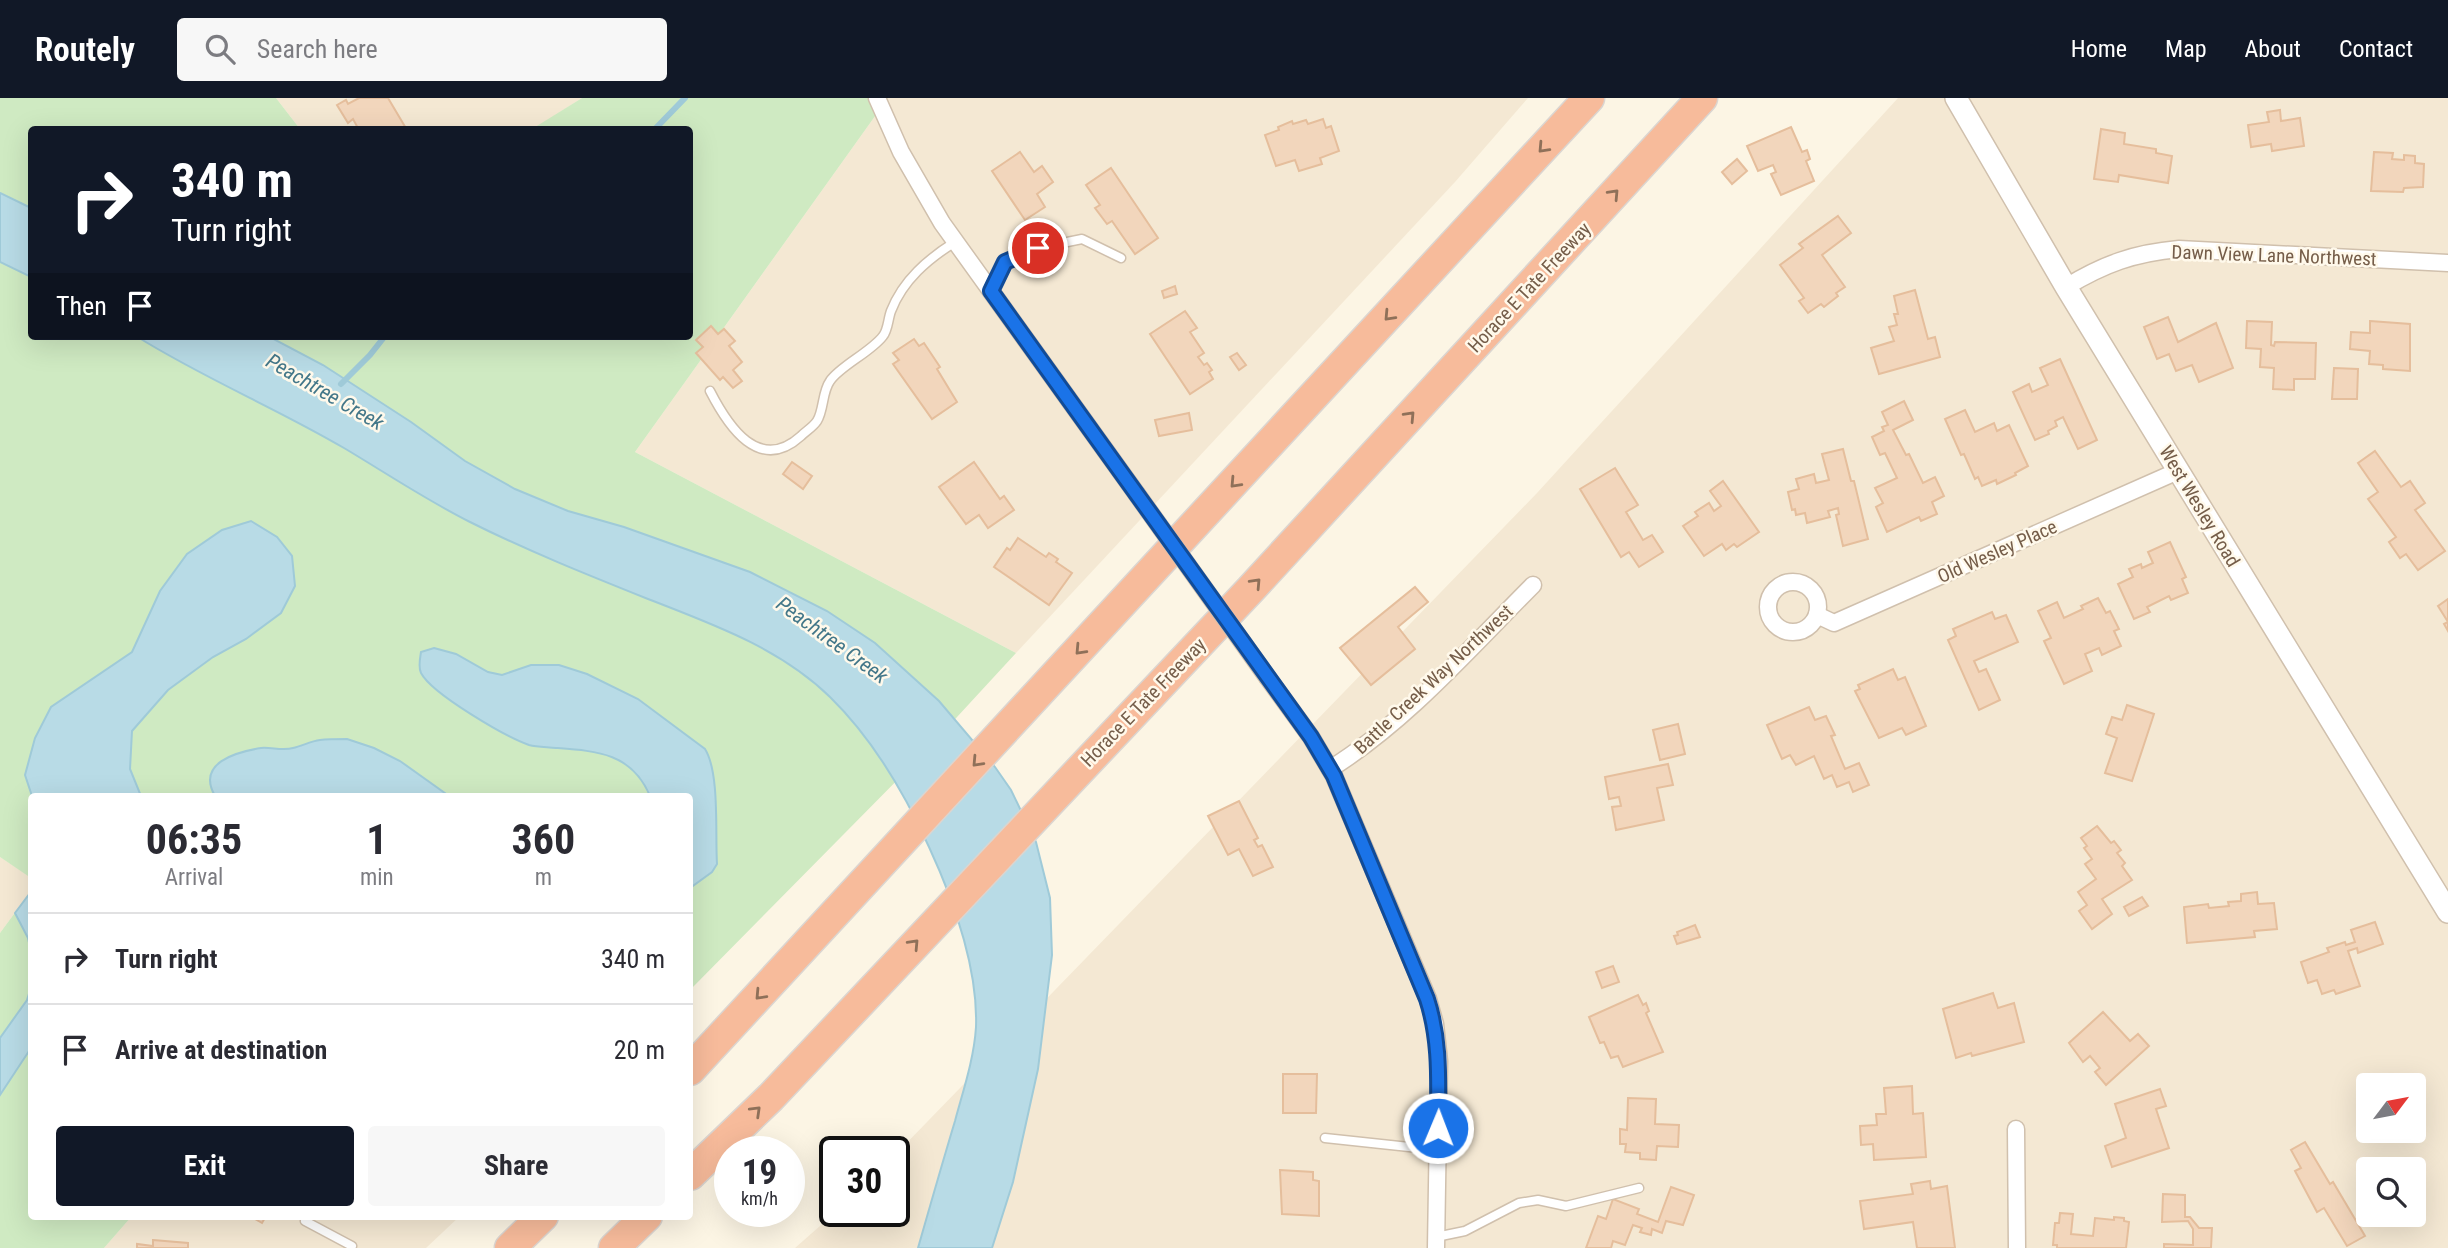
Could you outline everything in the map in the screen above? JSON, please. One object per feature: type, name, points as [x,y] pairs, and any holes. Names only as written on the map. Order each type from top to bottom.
[{"type":"highway","points":[[693,1067],[1589,98]]},
{"type":"highway","name":"Horace E Tate Freeway","points":[[693,1172],[771,1097],[1250,590],[1702,98]]},
{"type":"highway","points":[[509,1248],[540,1220]]},
{"type":"highway","points":[[614,1248],[643,1220]]},
{"type":"street","points":[[877,98],[901,152],[955,242],[1311,737],[1330,769],[1423,988],[1435,1024],[1439,1060],[1436,1243]]},
{"type":"street","name":"West Wesley Road","points":[[1956,98],[2066,287],[2448,912]]},
{"type":"street","name":"Dawn View Lane Northwest","points":[[2066,287],[2119,260],[2148,252],[2179,249],[2448,263]]},
{"type":"street","name":"Old Wesley Place","points":[[1817,615],[1834,623],[2178,471]]},
{"type":"street","name":"Battle Creek Way Northwest","points":[[1330,769],[1364,748],[1533,585]]},
{"type":"street","points":[[2015,1129],[2017,1248]]},
{"type":"lane","points":[[991,291],[1005,262],[1038,248],[1082,239],[1121,258]]},
{"type":"lane","points":[[710,391],[737,435],[754,447],[769,449],[791,444],[817,421],[829,381],[885,335],[890,313],[900,292],[919,269],[955,242]]},
{"type":"lane","points":[[1325,1138],[1437,1150]]},
{"type":"lane","points":[[1436,1243],[1519,1203],[1538,1200],[1566,1206],[1639,1188]]},
{"type":"lane","points":[[305,1221],[352,1246]]},
{"type":"shaded area","points":[[276,98],[582,98],[538,126],[298,126]]},
{"type":"shaded area","points":[[888,98],[1528,98],[1455,182],[1016,653],[635,452]]},
{"type":"shaded area","points":[[1898,98],[2448,98],[2448,1248],[795,1248],[819,1227],[910,1227],[910,1140],[1537,493]]},
{"type":"shaded area","points":[[0,857],[28,875],[28,895],[0,933]]},
{"type":"shaded area","points":[[128,1220],[456,1220],[426,1248],[104,1248]]},
{"type":"green space","points":[[0,98],[276,98],[298,126],[28,126],[28,340],[693,340],[693,126],[537,126],[582,98],[888,98],[635,452],[1016,653],[922,755],[693,987],[693,793],[28,793],[28,876],[0,857]]},
{"type":"green space","points":[[28,895],[28,1220],[128,1220],[104,1248],[0,1248],[0,933]]},
{"type":"water","points":[[0,193],[28,207],[28,276],[0,262]]},
{"type":"water","name":"Peachtree Creek","points":[[143,340],[276,340],[323,365],[465,461],[515,489],[568,511],[624,527],[750,572],[827,611],[875,643],[939,701],[1011,790],[1036,842],[1050,898],[1052,955],[1038,1069],[1013,1182],[992,1248],[918,1248],[971,1063],[976,1027],[973,981],[955,911],[919,826],[874,748],[846,713],[810,680],[767,651],[721,628],[558,562],[470,522],[318,433],[187,366]]},
{"type":"water","points":[[251,521],[277,537],[292,556],[295,586],[281,613],[168,690],[132,731],[130,769],[140,793],[31,793],[25,775],[35,738],[51,707],[132,652],[160,591],[187,554],[222,530]]},
{"type":"water","points":[[434,648],[456,654],[488,672],[502,675],[531,665],[559,665],[587,674],[638,699],[705,749],[713,773],[716,804],[717,864],[712,872],[693,886],[693,793],[648,793],[633,771],[612,757],[529,745],[504,733],[454,703],[428,682],[419,666],[421,652]]},
{"type":"water","points":[[330,739],[347,739],[374,748],[400,761],[445,793],[214,793],[210,785],[215,767],[230,756],[261,748],[289,749]]},
{"type":"water","points":[[28,896],[28,938],[15,913]]},
{"type":"water","points":[[28,997],[28,1053],[0,1095],[0,1038]]},
{"type":"building","points":[[359,98],[388,98],[405,126],[357,126],[353,119],[348,123],[337,105],[346,100],[348,104]]},
{"type":"building","points":[[2280,110],[2281,121],[2300,118],[2304,146],[2272,151],[2271,144],[2251,147],[2248,125],[2269,122],[2267,112]]},
{"type":"building","points":[[1323,119],[1326,128],[1331,126],[1339,151],[1320,158],[1322,164],[1299,171],[1295,160],[1276,166],[1265,135],[1292,121],[1293,124],[1306,120],[1308,124]]},
{"type":"building","points":[[1791,127],[1802,152],[1807,150],[1810,159],[1806,161],[1814,181],[1781,195],[1771,174],[1776,172],[1773,165],[1758,171],[1747,146]]},
{"type":"building","points":[[2101,129],[2125,133],[2124,144],[2156,149],[2156,153],[2172,156],[2168,183],[2119,175],[2118,182],[2094,179]]},
{"type":"building","points":[[1020,152],[1034,172],[1042,166],[1053,182],[1037,194],[1045,207],[1025,220],[992,171]]},
{"type":"building","points":[[2374,152],[2393,153],[2392,159],[2404,160],[2404,155],[2415,156],[2415,163],[2424,164],[2423,187],[2404,188],[2403,192],[2371,191]]},
{"type":"building","points":[[1737,159],[1747,171],[1732,184],[1722,172]]},
{"type":"building","points":[[1111,168],[1158,238],[1135,254],[1112,221],[1107,224],[1095,208],[1100,205],[1086,185]]},
{"type":"building","points":[[1838,216],[1851,233],[1822,255],[1845,287],[1824,307],[1821,304],[1808,313],[1799,301],[1804,298],[1780,265],[1803,248],[1799,244]]},
{"type":"building","points":[[1175,286],[1177,294],[1164,298],[1162,291]]},
{"type":"building","points":[[1915,290],[1928,339],[1935,337],[1940,357],[1879,374],[1871,348],[1894,341],[1889,327],[1897,325],[1894,314],[1898,314],[1894,296]]},
{"type":"building","points":[[1185,311],[1197,328],[1190,332],[1204,353],[1198,357],[1212,370],[1209,372],[1213,379],[1190,394],[1150,334]]},
{"type":"building","points":[[2168,317],[2178,342],[2216,323],[2233,368],[2199,382],[2192,365],[2176,371],[2169,354],[2157,359],[2144,327]]},
{"type":"building","points":[[2247,321],[2272,322],[2271,345],[2274,346],[2275,342],[2316,343],[2315,379],[2294,379],[2294,390],[2273,389],[2274,368],[2260,367],[2261,349],[2246,348]]},
{"type":"building","points":[[2370,321],[2410,324],[2410,371],[2383,369],[2383,365],[2369,364],[2370,351],[2350,349],[2351,332],[2370,333]]},
{"type":"building","points":[[711,326],[718,334],[724,329],[735,341],[729,346],[742,362],[733,370],[742,381],[733,388],[723,377],[720,380],[696,353],[703,347],[696,340]]},
{"type":"building","points":[[914,339],[919,346],[924,343],[940,367],[937,369],[957,402],[932,419],[893,364],[899,360],[893,353]]},
{"type":"building","points":[[1237,353],[1246,365],[1239,370],[1230,357]]},
{"type":"building","points":[[2060,359],[2097,440],[2078,449],[2063,417],[2055,421],[2057,426],[2048,431],[2049,434],[2035,440],[2013,392],[2029,384],[2032,392],[2048,385],[2040,368]]},
{"type":"building","points":[[2334,368],[2358,369],[2357,399],[2332,399]]},
{"type":"building","points":[[1904,401],[1913,420],[1893,430],[1906,455],[1909,454],[1923,483],[1935,477],[1944,496],[1932,502],[1937,514],[1921,521],[1919,517],[1887,532],[1876,507],[1883,503],[1875,488],[1897,478],[1885,453],[1880,455],[1872,437],[1884,431],[1882,427],[1888,425],[1882,412]]},
{"type":"building","points":[[1965,410],[1975,432],[1994,423],[1997,431],[2009,425],[2028,466],[1997,484],[1996,480],[1982,486],[1978,477],[1975,479],[1964,454],[1961,455],[1945,419]]},
{"type":"building","points":[[1189,413],[1192,430],[1159,436],[1155,420]]},
{"type":"building","points":[[1843,449],[1868,539],[1843,546],[1836,515],[1839,514],[1838,508],[1828,511],[1830,517],[1807,523],[1805,513],[1796,515],[1795,509],[1792,510],[1788,492],[1799,489],[1796,479],[1814,474],[1816,483],[1829,480],[1822,454]]},
{"type":"building","points":[[2375,451],[2401,487],[2410,481],[2425,503],[2415,510],[2445,551],[2418,570],[2406,554],[2400,558],[2389,542],[2396,537],[2368,499],[2378,492],[2358,463]]},
{"type":"building","points":[[792,462],[812,476],[803,489],[783,474]]},
{"type":"building","points":[[974,462],[1000,499],[1004,496],[1014,510],[988,528],[979,515],[966,524],[939,487]]},
{"type":"building","points":[[1615,468],[1638,505],[1626,512],[1643,540],[1652,535],[1663,552],[1639,567],[1629,552],[1621,557],[1580,489]]},
{"type":"building","points":[[1723,481],[1759,532],[1737,547],[1734,544],[1726,550],[1722,544],[1704,556],[1683,526],[1698,516],[1695,512],[1709,503],[1714,511],[1721,506],[1710,491]]},
{"type":"building","points":[[1018,538],[1046,557],[1049,553],[1058,559],[1056,562],[1072,573],[1049,605],[994,567]]},
{"type":"building","points":[[2170,542],[2186,577],[2182,579],[2188,593],[2171,600],[2169,596],[2147,607],[2150,612],[2134,619],[2118,584],[2133,577],[2129,569],[2141,564],[2142,568],[2153,563],[2148,552]]},
{"type":"building","points":[[1415,587],[1428,602],[1398,627],[1415,649],[1371,685],[1340,648]]},
{"type":"building","points":[[2098,598],[2106,613],[2110,611],[2119,629],[2114,631],[2121,646],[2102,655],[2099,648],[2085,654],[2092,671],[2064,684],[2044,641],[2051,638],[2038,611],[2057,602],[2064,618]]},
{"type":"building","points":[[2448,599],[2448,622],[2438,606]]},
{"type":"building","points":[[1992,612],[1995,619],[2006,615],[2018,642],[1974,661],[1979,672],[1986,669],[2000,700],[1979,710],[1948,640],[1956,636],[1953,629]]},
{"type":"building","points":[[1893,669],[1898,680],[1905,677],[1926,726],[1906,735],[1902,728],[1879,738],[1855,691],[1860,689],[1858,685]]},
{"type":"building","points":[[2127,705],[2154,714],[2132,781],[2105,773],[2117,738],[2106,734],[2112,717],[2122,720]]},
{"type":"building","points":[[1809,707],[1815,720],[1826,716],[1845,769],[1859,763],[1869,785],[1853,792],[1849,782],[1837,787],[1832,775],[1824,779],[1814,756],[1796,765],[1790,755],[1782,759],[1767,725]]},
{"type":"building","points":[[1678,724],[1685,754],[1660,760],[1653,730]]},
{"type":"building","points":[[1668,764],[1673,785],[1657,788],[1664,820],[1616,830],[1612,807],[1621,806],[1619,797],[1609,799],[1605,777]]},
{"type":"building","points":[[1239,801],[1258,838],[1254,840],[1258,847],[1262,845],[1273,867],[1253,876],[1239,849],[1228,855],[1208,816]]},
{"type":"building","points":[[2097,826],[2111,843],[2114,841],[2121,850],[2117,853],[2125,863],[2122,866],[2132,880],[2102,899],[2112,914],[2092,929],[2079,911],[2087,905],[2078,892],[2096,879],[2085,864],[2092,859],[2081,838]]},
{"type":"building","points":[[2257,892],[2258,904],[2274,903],[2277,929],[2254,931],[2255,937],[2187,943],[2184,907],[2208,904],[2209,908],[2229,906],[2228,902],[2241,901],[2241,894]]},
{"type":"building","points":[[2142,897],[2148,906],[2129,916],[2124,907]]},
{"type":"building","points":[[2375,922],[2383,944],[2358,953],[2357,948],[2348,951],[2360,986],[2336,994],[2334,990],[2322,994],[2317,980],[2308,983],[2301,962],[2329,952],[2327,948],[2355,942],[2351,930]]},
{"type":"building","points":[[1695,925],[1700,937],[1677,944],[1674,936],[1678,935],[1677,932]]},
{"type":"building","points":[[1613,966],[1619,982],[1602,988],[1596,972]]},
{"type":"building","points":[[1993,993],[1998,1008],[2014,1003],[2024,1042],[1956,1058],[1943,1009]]},
{"type":"building","points":[[1638,995],[1643,1005],[1646,1003],[1649,1011],[1646,1013],[1663,1052],[1623,1067],[1618,1056],[1611,1058],[1604,1042],[1600,1043],[1589,1017]]},
{"type":"building","points":[[2103,1012],[2130,1041],[2138,1034],[2149,1046],[2106,1085],[2095,1072],[2100,1068],[2090,1056],[2083,1062],[2069,1043]]},
{"type":"building","points":[[1283,1074],[1317,1074],[1316,1113],[1283,1113]]},
{"type":"building","points":[[1912,1086],[1913,1114],[1923,1113],[1926,1157],[1874,1160],[1873,1144],[1861,1145],[1860,1126],[1877,1125],[1876,1114],[1886,1114],[1884,1088]]},
{"type":"building","points":[[2160,1089],[2166,1106],[2156,1109],[2169,1148],[2112,1167],[2105,1146],[2126,1138],[2115,1104]]},
{"type":"building","points":[[1628,1098],[1656,1099],[1655,1124],[1679,1125],[1678,1147],[1657,1146],[1656,1160],[1640,1159],[1640,1153],[1625,1152],[1626,1144],[1620,1144],[1620,1129],[1627,1130]]},
{"type":"building","points":[[2305,1142],[2330,1184],[2333,1182],[2356,1221],[2356,1227],[2360,1227],[2365,1236],[2347,1246],[2324,1208],[2317,1212],[2295,1171],[2301,1168],[2291,1150]]},
{"type":"building","points":[[1280,1170],[1313,1172],[1313,1180],[1319,1181],[1319,1216],[1282,1214]]},
{"type":"building","points":[[1930,1181],[1931,1189],[1947,1186],[1955,1248],[1917,1248],[1913,1222],[1864,1229],[1860,1201],[1913,1194],[1911,1184]]},
{"type":"building","points":[[1671,1187],[1694,1195],[1683,1225],[1666,1221],[1662,1233],[1652,1229],[1651,1235],[1640,1232],[1642,1228],[1633,1225],[1625,1245],[1613,1241],[1611,1248],[1586,1248],[1598,1216],[1606,1219],[1613,1199],[1639,1209],[1637,1214],[1658,1222]]},
{"type":"building","points":[[2163,1194],[2185,1195],[2185,1217],[2190,1217],[2199,1228],[2212,1228],[2211,1248],[2164,1248],[2164,1244],[2193,1245],[2193,1229],[2188,1221],[2162,1222]]},
{"type":"building","points":[[2060,1213],[2073,1214],[2071,1234],[2093,1236],[2095,1218],[2124,1218],[2124,1221],[2129,1222],[2126,1248],[2057,1248],[2057,1245],[2053,1245],[2055,1223],[2059,1223]]},
{"type":"building","points":[[153,1240],[188,1243],[188,1248],[137,1248],[137,1244],[153,1246]]},
{"type":"waterway","points":[[658,126],[685,98]]},
{"type":"waterway","name":"Peachtree Creek","points":[[341,384],[382,340]]},
{"type":"route","points":[[1038,248],[1005,262],[991,291],[1311,737],[1334,776],[1435,1024],[1439,1060],[1438,1128]]}]
